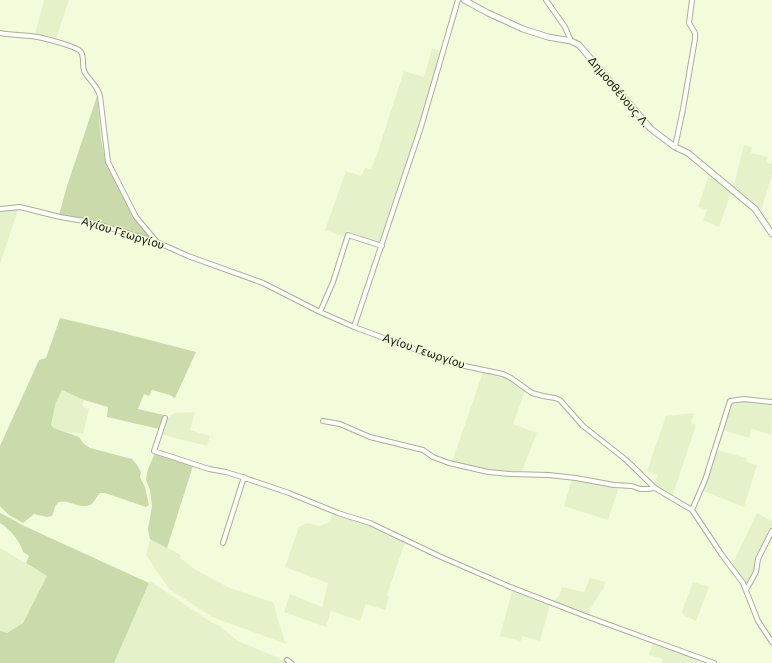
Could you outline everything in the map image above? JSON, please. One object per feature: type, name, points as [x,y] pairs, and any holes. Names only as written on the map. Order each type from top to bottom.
[{"type":"street","points":[[354,327],[434,87],[458,0]]},
{"type":"street","name":"Δημοσθένους Λ.","points":[[464,0],[523,29],[548,37],[571,41],[579,45],[651,129],[675,147],[688,153],[755,210],[772,234]]},
{"type":"street","points":[[546,0],[565,28],[571,41]]},
{"type":"street","points":[[675,147],[695,38],[695,33],[689,23],[692,0]]},
{"type":"street","points":[[0,33],[44,38],[81,51],[83,56],[83,68],[98,88],[108,162],[136,217],[150,236],[157,242]]},
{"type":"street","name":"Αγίου Γεωργίου","points":[[0,209],[20,207],[60,217],[90,222],[157,242],[188,256],[263,283],[320,312],[354,327],[455,364],[503,374],[532,393],[560,400],[583,426],[625,459],[655,488],[692,510],[743,583],[758,621],[772,642]]},
{"type":"street","points":[[320,312],[333,282],[348,235],[382,246]]},
{"type":"street","points":[[692,510],[705,480],[730,401],[744,399],[772,402]]},
{"type":"street","points":[[165,418],[154,451],[209,469],[244,477],[338,513],[370,523],[439,556],[522,591],[714,663]]},
{"type":"street","points":[[323,421],[340,424],[370,437],[415,447],[423,450],[433,457],[449,463],[476,469],[511,474],[576,478],[614,485],[632,486],[640,489],[655,488]]},
{"type":"street","points":[[223,543],[244,477]]},
{"type":"street","points":[[746,590],[756,572],[758,559],[772,531]]},
{"type":"street","points":[[287,660],[291,663]]},
{"type":"shaded area","points":[[44,0],[69,0],[56,39],[35,34]]},
{"type":"shaded area","points":[[432,49],[441,51],[432,86],[383,237],[379,243],[348,231],[345,237],[325,230],[346,171],[361,176],[365,168],[371,169],[404,71],[424,77]]},
{"type":"shaded area","points":[[97,96],[101,139],[106,164],[135,217],[150,238],[90,219],[59,215],[67,186]]},
{"type":"shaded area","points":[[744,145],[752,147],[751,153],[768,157],[766,162],[772,164],[772,175],[760,214],[733,189]]},
{"type":"shaded area","points":[[709,175],[731,193],[719,227],[703,220],[707,210],[698,207]]},
{"type":"shaded area","points":[[13,208],[18,210],[0,264],[0,210]]},
{"type":"shaded area","points":[[60,318],[196,352],[175,398],[152,390],[149,396],[144,394],[138,409],[164,415],[159,429],[107,417],[108,407],[84,400],[62,390],[56,402],[51,425],[54,428],[79,437],[83,443],[90,448],[132,459],[141,472],[140,477],[145,487],[149,505],[146,507],[105,493],[100,493],[90,505],[81,506],[63,501],[57,504],[52,516],[47,517],[34,514],[23,523],[9,515],[0,506],[0,446],[39,360],[46,358]]},
{"type":"shaded area","points":[[483,372],[504,377],[525,391],[513,424],[537,433],[521,473],[492,471],[452,462]]},
{"type":"shaded area","points":[[62,390],[84,400],[82,406],[89,409],[83,434],[67,432],[54,428],[51,425],[56,402]]},
{"type":"shaded area","points":[[746,401],[772,404],[771,435],[752,429],[749,438],[722,430],[731,402]]},
{"type":"shaded area","points":[[195,412],[190,430],[210,436],[207,446],[163,435],[167,418],[175,413]]},
{"type":"shaded area","points":[[694,413],[691,423],[696,425],[672,497],[654,485],[657,475],[647,471],[666,416]]},
{"type":"shaded area","points":[[716,450],[747,458],[746,462],[757,465],[744,507],[702,490]]},
{"type":"shaded area","points":[[155,453],[193,466],[167,548],[150,539],[148,529],[152,506],[150,490],[146,480],[148,469]]},
{"type":"shaded area","points":[[572,478],[619,487],[608,520],[564,506]]},
{"type":"shaded area","points":[[0,513],[22,525],[149,583],[114,663],[0,663],[0,631],[7,633],[23,623],[47,576],[26,563],[29,556],[23,552],[20,544],[11,532],[0,523]]},
{"type":"shaded area","points":[[757,513],[772,521],[772,528],[769,530],[755,561],[754,572],[747,585],[732,565]]},
{"type":"shaded area","points":[[332,514],[374,527],[405,542],[387,595],[389,596],[385,610],[366,604],[360,621],[331,611],[326,627],[284,612],[290,594],[322,607],[328,583],[285,567],[299,527],[307,523],[319,526],[330,522]]},
{"type":"shaded area","points":[[150,539],[181,555],[180,558],[196,570],[228,587],[274,603],[286,644],[212,617],[169,589],[146,555]]},
{"type":"shaded area","points":[[0,548],[47,576],[23,623],[7,633],[0,631]]},
{"type":"shaded area","points":[[590,578],[605,582],[604,587],[589,611],[589,616],[554,602],[559,596],[562,587],[584,592]]},
{"type":"shaded area","points":[[150,581],[211,622],[220,626],[238,641],[279,658],[287,663],[114,663]]},
{"type":"shaded area","points":[[693,582],[709,587],[696,621],[683,615],[682,611]]},
{"type":"shaded area","points":[[512,591],[550,605],[540,641],[522,636],[521,641],[500,636]]},
{"type":"shaded area","points":[[653,642],[698,660],[697,663],[662,663],[663,659],[649,655]]}]
